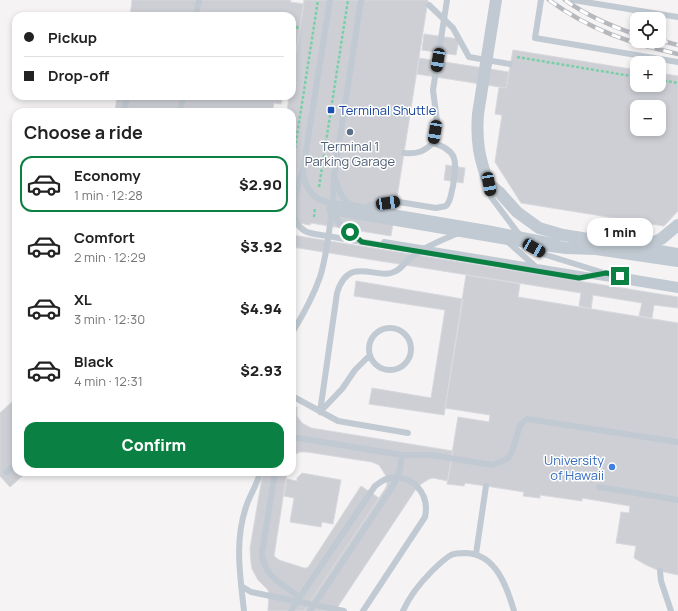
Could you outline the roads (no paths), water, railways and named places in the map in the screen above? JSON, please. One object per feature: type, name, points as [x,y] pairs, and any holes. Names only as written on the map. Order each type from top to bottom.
[{"type":"street","points":[[496,0],[478,114],[477,131],[478,152],[482,169],[489,184],[500,193],[517,212],[539,228],[563,235],[678,254]]},
{"type":"street","points":[[333,206],[543,245],[566,248],[596,248],[678,262]]},
{"type":"street","points":[[626,253],[661,239],[678,225]]},
{"type":"lane","points":[[197,12],[199,0]]},
{"type":"lane","points":[[296,190],[303,170],[330,0]]},
{"type":"lane","points":[[296,326],[312,296],[320,275],[329,234],[333,206],[334,177],[361,0]]},
{"type":"lane","points":[[404,153],[415,154],[425,150],[433,143],[437,121],[433,90],[447,0]]},
{"type":"lane","points":[[541,0],[535,38],[678,62]]},
{"type":"lane","points":[[573,0],[678,17]]},
{"type":"lane","points":[[429,5],[453,28],[469,57],[510,64]]},
{"type":"lane","points":[[298,181],[304,137]]},
{"type":"lane","points":[[365,206],[399,202],[436,208],[446,206],[450,199],[456,164],[453,155],[448,150],[433,143]]},
{"type":"lane","points":[[303,170],[307,188],[312,196],[333,206],[351,204],[365,206],[518,233],[565,243],[608,242]]},
{"type":"lane","points":[[334,177],[346,202],[351,204]]},
{"type":"lane","points":[[489,184],[491,197],[518,233],[534,248],[546,255],[606,273],[678,285]]},
{"type":"lane","points":[[333,206],[337,220],[342,227],[362,242]]},
{"type":"lane","points":[[296,217],[297,224],[305,231],[314,234],[579,278],[606,273]]},
{"type":"lane","points":[[320,412],[337,293],[344,279],[349,274],[358,271],[386,274],[396,272],[412,257],[462,231]]},
{"type":"lane","points":[[329,234],[678,290]]},
{"type":"lane","points":[[503,238],[536,267]]},
{"type":"lane","points":[[385,328],[392,328],[404,332],[411,344],[412,350],[410,357],[402,367],[396,369],[389,370],[377,366],[370,355],[370,341],[379,331],[385,328]]},
{"type":"lane","points":[[320,412],[342,389],[355,370],[370,355]]},
{"type":"lane","points":[[296,398],[338,421],[408,433]]},
{"type":"lane","points":[[296,438],[402,455],[431,455],[492,465],[505,460],[512,452],[520,425],[527,419],[678,442]]},
{"type":"lane","points":[[310,611],[393,486],[400,470],[402,455]]},
{"type":"lane","points":[[8,472],[12,468]]},
{"type":"lane","points":[[244,611],[238,564],[241,531],[247,503],[258,476]]},
{"type":"lane","points":[[275,476],[262,560],[271,577],[300,597]]},
{"type":"lane","points":[[291,611],[375,486],[387,478],[408,480],[421,491],[425,497],[427,511],[425,517],[422,524],[363,611]]},
{"type":"lane","points":[[476,554],[486,486]]},
{"type":"lane","points":[[599,487],[678,500]]},
{"type":"lane","points":[[403,611],[408,600],[416,589],[446,558],[453,554],[462,553],[476,554],[490,562],[504,582],[514,611]]},
{"type":"lane","points":[[660,571],[661,581],[671,611]]},
{"type":"lane","points":[[241,586],[251,592],[344,611]]},
{"type":"railway","points":[[549,0],[580,20],[610,34],[626,40],[678,54]]},
{"type":"railway","points":[[565,0],[600,20],[630,32]]},
{"type":"railway","points":[[666,42],[678,45]]},
{"type":"place","name":"Terminal Shuttle","points":[[331,110]]},
{"type":"place","name":"Terminal 1 Parking Garage","points":[[350,132]]},
{"type":"place","name":"University of Hawaii","points":[[612,467]]}]
